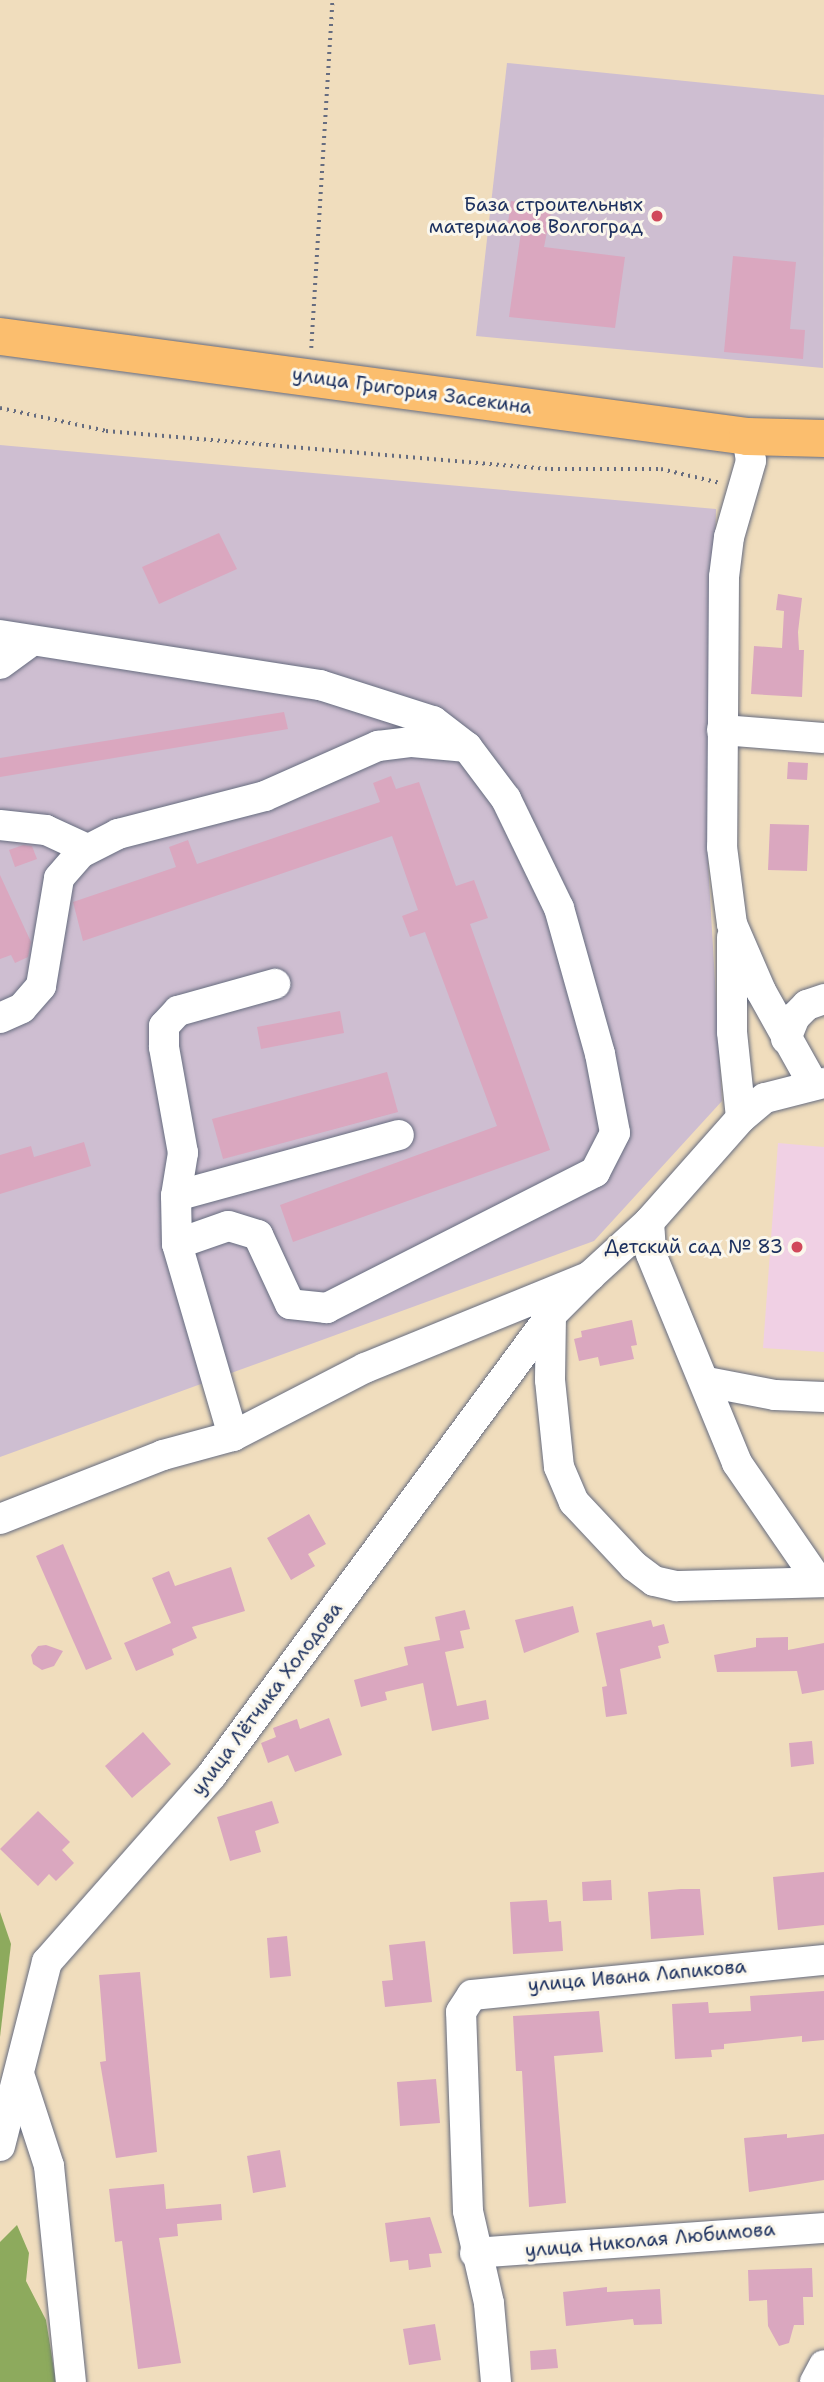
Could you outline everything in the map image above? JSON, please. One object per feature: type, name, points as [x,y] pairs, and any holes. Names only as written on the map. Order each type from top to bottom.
[{"type":"main road","name":"улица Григория Засекина","points":[[0,336],[747,436],[824,438]]},
{"type":"street","points":[[741,1118],[732,1032],[732,924],[722,847],[722,730],[724,577],[729,537],[751,461],[747,436]]},
{"type":"street","points":[[0,635],[29,643],[110,650],[220,672],[320,685],[433,721],[467,747],[506,799],[559,908],[600,1054],[615,1133],[595,1172],[327,1308],[290,1304],[258,1235],[228,1226],[177,1244]]},
{"type":"street","points":[[0,664],[29,643]]},
{"type":"street","points":[[722,730],[824,738]]},
{"type":"street","points":[[0,1018],[22,1009],[41,986],[59,878],[87,849],[118,834],[265,796],[379,746],[412,743],[467,747]]},
{"type":"street","points":[[0,825],[46,830],[87,849]]},
{"type":"street","points":[[732,924],[786,1039],[819,1084]]},
{"type":"street","points":[[233,1436],[177,1244],[176,1196],[183,1153],[164,1047],[164,1026],[178,1011],[275,985]]},
{"type":"street","points":[[786,1039],[794,1017],[807,1005],[824,999]]},
{"type":"street","name":"улица Лётчика Холодова","points":[[0,2146],[47,1962],[211,1776],[551,1315],[649,1222],[741,1118],[765,1098],[819,1084]]},
{"type":"street","points":[[176,1196],[399,1135]]},
{"type":"street","points":[[649,1222],[651,1254],[707,1382],[737,1463],[821,1581]]},
{"type":"street","points":[[0,1519],[163,1455],[233,1436],[365,1368],[590,1276]]},
{"type":"street","points":[[551,1315],[550,1380],[559,1467],[574,1502],[634,1566],[654,1581],[676,1587],[821,1581]]},
{"type":"street","points":[[707,1382],[775,1395],[824,1397]]},
{"type":"street","name":"улица Ивана Лапикова","points":[[475,2253],[468,2211],[461,2012],[472,1995],[500,1989],[824,1960]]},
{"type":"street","points":[[19,2074],[49,2166],[72,2382]]},
{"type":"street","name":"улица Николая Любимова","points":[[475,2253],[824,2228]]},
{"type":"street","points":[[475,2253],[489,2303],[496,2382]]},
{"type":"street","points":[[815,2382],[824,2365]]},
{"type":"path","points":[[309,378],[332,0]]},
{"type":"path","points":[[0,408],[106,431],[551,469],[694,474],[719,482],[739,506]]},
{"type":"shaded area","name":"База строительных материалов Волгоград","points":[[507,63],[824,95],[823,368],[476,336]]},
{"type":"shaded area","points":[[0,445],[716,509],[708,862],[722,1101],[594,1241],[0,1457]]},
{"type":"shaded area","name":"Детский сад № 83","points":[[778,1143],[824,1147],[824,1352],[763,1348]]},
{"type":"green space","points":[[0,1912],[11,1944],[0,2037]]},
{"type":"green space","points":[[17,2225],[29,2253],[26,2281],[46,2320],[56,2382],[0,2382],[0,2242]]},
{"type":"building","points":[[511,201],[552,207],[544,247],[625,257],[615,328],[509,317],[522,225],[508,223]]},
{"type":"building","points":[[733,256],[796,262],[790,329],[805,330],[803,359],[724,352]]},
{"type":"building","points":[[219,533],[237,569],[159,604],[142,567]]},
{"type":"building","points":[[778,594],[802,598],[798,632],[799,650],[804,650],[802,697],[751,694],[754,646],[782,648],[784,611],[776,610]]},
{"type":"building","points":[[284,712],[288,729],[0,777],[0,758]]},
{"type":"building","points":[[788,762],[808,763],[807,780],[787,779]]},
{"type":"building","points":[[391,776],[396,789],[419,782],[456,886],[474,880],[488,918],[470,924],[550,1150],[293,1242],[280,1205],[497,1126],[425,932],[410,937],[402,916],[418,910],[392,836],[83,941],[73,902],[176,867],[169,847],[188,840],[197,864],[380,802],[373,783]]},
{"type":"building","points":[[770,824],[809,825],[807,871],[768,870]]},
{"type":"building","points":[[23,845],[32,846],[37,859],[15,867],[9,850]]},
{"type":"building","points":[[0,875],[31,942],[28,957],[15,963],[11,955],[0,959]]},
{"type":"building","points":[[340,1011],[344,1033],[261,1049],[257,1027]]},
{"type":"building","points":[[387,1072],[398,1112],[223,1159],[212,1119]]},
{"type":"building","points":[[84,1142],[91,1166],[0,1194],[0,1155],[31,1146],[34,1157]]},
{"type":"building","points":[[632,1320],[637,1345],[631,1346],[634,1359],[600,1366],[598,1357],[579,1361],[574,1339],[582,1337],[581,1331]]},
{"type":"building","points":[[309,1514],[326,1544],[308,1554],[315,1566],[291,1580],[267,1538]]},
{"type":"building","points":[[63,1544],[112,1659],[86,1670],[36,1556]]},
{"type":"building","points":[[231,1567],[245,1611],[192,1627],[197,1638],[172,1649],[174,1655],[136,1671],[124,1643],[171,1623],[152,1578],[169,1571],[175,1586]]},
{"type":"building","points":[[573,1606],[579,1632],[524,1653],[515,1620]]},
{"type":"building","points":[[465,1610],[470,1629],[460,1631],[464,1648],[445,1652],[457,1706],[486,1700],[489,1719],[432,1731],[423,1683],[385,1692],[387,1700],[361,1707],[354,1680],[408,1665],[404,1647],[440,1640],[435,1617]]},
{"type":"building","points":[[651,1620],[653,1627],[664,1624],[669,1643],[658,1646],[661,1658],[620,1669],[627,1714],[606,1717],[602,1687],[607,1686],[596,1633]]},
{"type":"building","points":[[788,1637],[788,1650],[824,1643],[824,1690],[802,1694],[797,1671],[717,1672],[714,1655],[756,1647],[756,1638]]},
{"type":"building","points":[[46,1645],[63,1651],[54,1666],[42,1670],[33,1664],[31,1655],[38,1646]]},
{"type":"building","points":[[329,1718],[342,1755],[295,1772],[288,1755],[268,1763],[261,1743],[276,1737],[273,1728],[297,1719],[300,1729]]},
{"type":"building","points":[[143,1732],[171,1764],[132,1798],[105,1766]]},
{"type":"building","points":[[812,1741],[814,1764],[791,1767],[789,1743]]},
{"type":"building","points":[[272,1801],[279,1823],[255,1831],[261,1852],[230,1861],[217,1817]]},
{"type":"building","points":[[38,1811],[70,1842],[62,1850],[74,1863],[56,1881],[49,1874],[38,1886],[0,1849]]},
{"type":"building","points":[[824,1872],[824,1925],[778,1930],[773,1877]]},
{"type":"building","points":[[611,1880],[612,1900],[583,1901],[582,1882]]},
{"type":"building","points":[[700,1889],[704,1935],[651,1939],[648,1892]]},
{"type":"building","points":[[547,1900],[549,1922],[561,1921],[563,1951],[513,1954],[510,1902]]},
{"type":"building","points":[[287,1936],[291,1976],[270,1978],[267,1938]]},
{"type":"building","points":[[425,1941],[432,2002],[385,2007],[382,1981],[393,1980],[389,1945]]},
{"type":"building","points":[[140,1972],[157,2152],[116,2158],[100,2062],[106,2061],[99,1975]]},
{"type":"building","points":[[824,1991],[824,2040],[802,2042],[802,2036],[724,2044],[724,2049],[711,2050],[712,2057],[675,2059],[672,2004],[708,2002],[709,2013],[751,2011],[750,1996]]},
{"type":"building","points":[[599,2011],[603,2052],[554,2056],[566,2203],[529,2207],[522,2071],[516,2071],[513,2016]]},
{"type":"building","points":[[436,2079],[440,2123],[400,2126],[397,2082]]},
{"type":"building","points":[[787,2134],[787,2138],[824,2134],[824,2180],[749,2192],[744,2138]]},
{"type":"building","points":[[280,2150],[286,2187],[253,2193],[247,2156]]},
{"type":"building","points":[[164,2184],[166,2209],[221,2204],[222,2220],[177,2224],[178,2236],[159,2238],[181,2363],[138,2369],[122,2241],[115,2242],[109,2189]]},
{"type":"building","points":[[430,2217],[442,2253],[429,2254],[431,2267],[409,2270],[408,2260],[390,2262],[385,2223]]},
{"type":"building","points":[[812,2268],[813,2297],[803,2297],[804,2325],[794,2325],[789,2343],[779,2346],[768,2326],[767,2300],[749,2301],[748,2270]]},
{"type":"building","points":[[607,2287],[607,2292],[660,2289],[662,2324],[634,2325],[633,2319],[566,2326],[563,2292]]},
{"type":"building","points":[[435,2324],[441,2360],[409,2365],[403,2329]]},
{"type":"building","points":[[556,2349],[558,2368],[531,2370],[530,2351]]},
{"type":"place","name":"База строительных материалов Волгоград","points":[[657,216]]},
{"type":"place","name":"Детский сад № 83","points":[[797,1247]]}]
